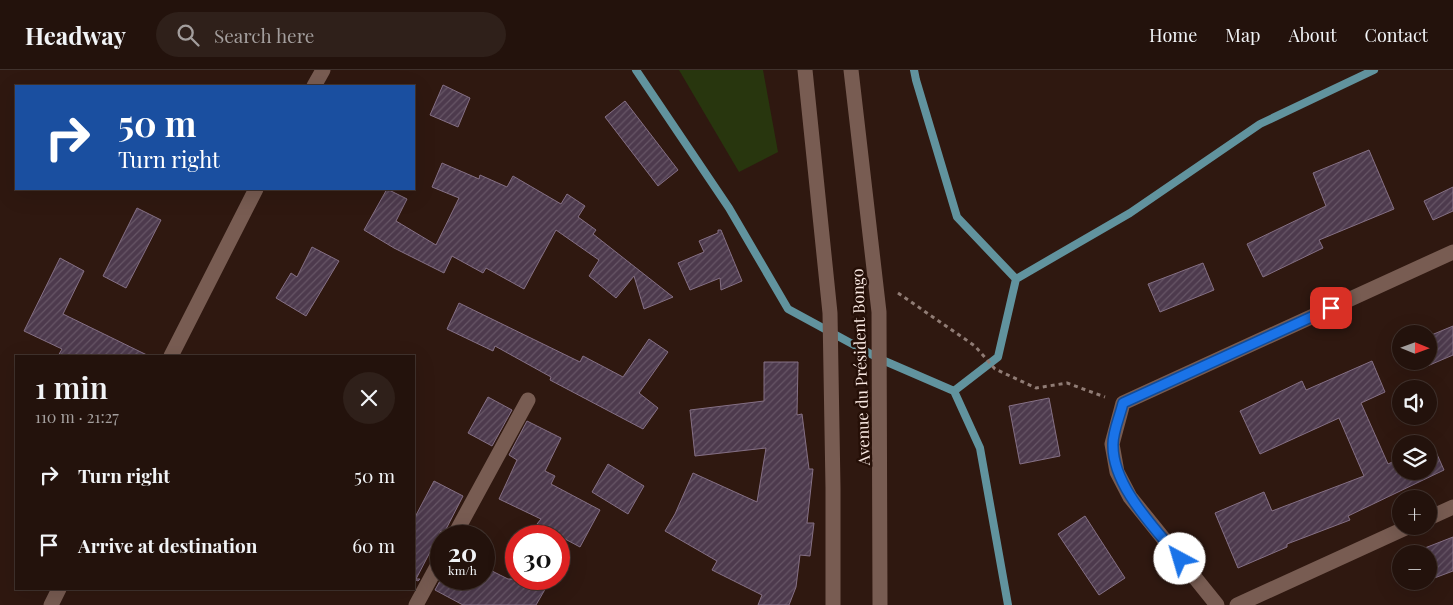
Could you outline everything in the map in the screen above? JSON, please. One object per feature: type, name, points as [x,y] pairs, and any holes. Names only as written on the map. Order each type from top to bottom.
[{"type":"street","points":[[315,85],[323,70]]},
{"type":"street","name":"Avenue du Président Bongo","points":[[805,70],[830,313],[834,488],[833,605]]},
{"type":"street","name":"Avenue du Président Bongo","points":[[851,70],[879,312],[880,605]]},
{"type":"street","points":[[172,355],[255,190]]},
{"type":"street","points":[[1217,605],[1130,497],[1117,472],[1112,444],[1123,403],[1453,252]]},
{"type":"street","points":[[460,525],[528,400]]},
{"type":"street","points":[[1437,514],[1453,507]]},
{"type":"street","points":[[1238,605],[1392,534]]},
{"type":"street","points":[[416,605],[430,579]]},
{"type":"street","points":[[51,605],[58,590]]},
{"type":"path","points":[[876,279],[975,346],[995,369],[1036,388],[1067,383],[1123,403]]},
{"type":"green space","points":[[679,70],[763,70],[778,152],[739,172]]},
{"type":"building","points":[[443,85],[470,98],[458,127],[430,115]]},
{"type":"building","points":[[625,101],[678,170],[658,186],[605,117]]},
{"type":"building","points":[[1369,150],[1394,209],[1319,240],[1323,248],[1263,277],[1247,244],[1326,206],[1313,173]]},
{"type":"building","points":[[442,163],[479,179],[480,175],[507,187],[513,176],[561,204],[567,194],[585,206],[578,217],[596,230],[593,234],[673,297],[644,309],[634,276],[616,298],[589,276],[599,260],[556,230],[524,289],[486,268],[483,273],[452,256],[444,273],[394,248],[364,230],[386,190],[389,190],[407,199],[396,221],[436,245],[459,198],[432,187]]},
{"type":"building","points":[[1453,187],[1453,211],[1433,220],[1424,201]]},
{"type":"building","points":[[137,208],[161,220],[126,288],[103,276]]},
{"type":"building","points":[[718,230],[721,230],[742,281],[721,290],[720,278],[690,290],[678,263],[704,252],[699,241],[718,233]]},
{"type":"building","points":[[312,247],[339,261],[306,316],[276,298],[291,273],[297,277]]},
{"type":"building","points":[[60,258],[84,271],[63,314],[147,355],[59,355],[62,349],[24,331]]},
{"type":"building","points":[[1203,263],[1214,290],[1160,312],[1148,284]]},
{"type":"building","points":[[459,303],[580,362],[583,356],[623,377],[649,339],[668,352],[639,393],[658,408],[643,429],[550,380],[551,377],[495,346],[493,351],[447,329]]},
{"type":"building","points":[[1453,326],[1453,355],[1438,361],[1438,332]]},
{"type":"building","points":[[1372,361],[1385,392],[1361,403],[1388,464],[1392,462],[1392,480],[1423,480],[1402,490],[1392,490],[1392,495],[1348,516],[1350,520],[1287,544],[1287,547],[1238,568],[1215,513],[1264,492],[1272,511],[1364,476],[1339,418],[1260,454],[1240,411],[1302,381],[1306,390]]},
{"type":"building","points":[[764,362],[798,362],[797,415],[802,414],[809,469],[813,469],[807,523],[814,523],[810,556],[800,555],[796,587],[789,605],[758,605],[762,595],[712,570],[717,561],[665,531],[675,514],[693,473],[757,502],[766,448],[695,456],[690,410],[764,401]]},
{"type":"building","points":[[488,397],[512,410],[492,446],[468,433]]},
{"type":"building","points":[[1049,398],[1060,456],[1020,464],[1009,406]]},
{"type":"building","points":[[527,421],[561,438],[545,471],[555,476],[551,484],[600,510],[580,547],[570,542],[570,525],[539,525],[537,524],[541,519],[499,499],[517,460],[509,455]]},
{"type":"building","points":[[1437,454],[1444,470],[1437,473]]},
{"type":"building","points":[[608,464],[644,486],[628,514],[592,492]]},
{"type":"building","points":[[434,481],[463,496],[448,525],[430,525],[430,552],[416,579],[420,579],[415,582],[415,517]]},
{"type":"building","points":[[1085,516],[1125,578],[1099,595],[1058,534]]},
{"type":"building","points":[[1453,537],[1453,571],[1437,577],[1437,545],[1432,545]]},
{"type":"building","points":[[495,572],[505,578],[505,590],[545,590],[536,605],[463,605],[435,590],[495,590]]},
{"type":"waterway","points":[[636,70],[729,208],[788,309],[880,359],[954,391],[980,448],[1008,605]]},
{"type":"waterway","points":[[914,70],[957,217],[1016,279]]},
{"type":"waterway","points":[[954,391],[998,357],[1016,279],[1130,213],[1260,124],[1374,70]]},
{"type":"route","points":[[1180,559],[1130,497],[1117,472],[1112,444],[1123,403],[1331,308]]}]
